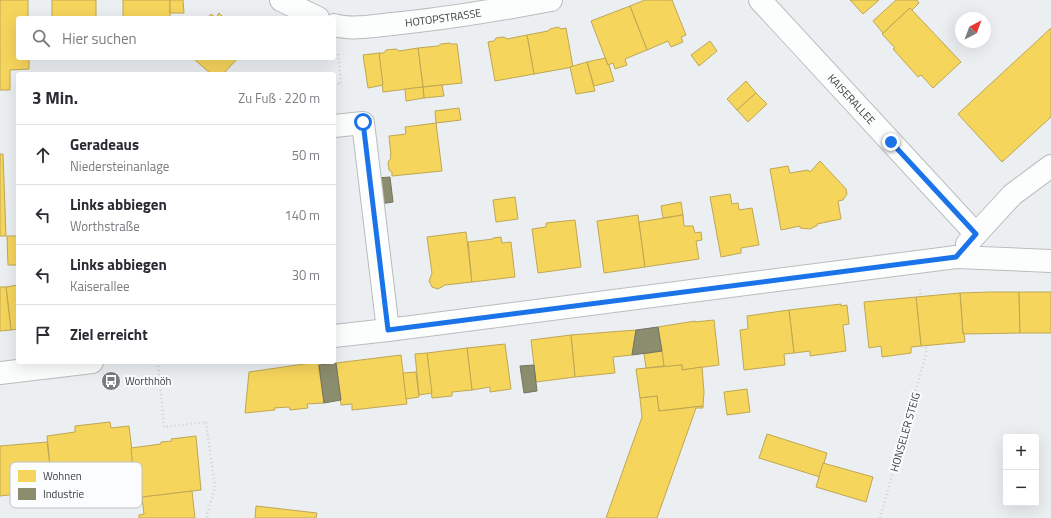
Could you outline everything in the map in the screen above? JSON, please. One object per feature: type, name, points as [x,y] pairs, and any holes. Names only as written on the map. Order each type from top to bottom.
[{"type":"street","name":"HOTOPSTRASSE","points":[[281,0],[314,16]]},
{"type":"street","name":"HOTOPSTRASSE","points":[[336,25],[346,27],[365,27],[412,22],[469,15],[551,0]]},
{"type":"street","name":"KAISERALLEE","points":[[760,0],[976,234]]},
{"type":"street","points":[[336,126],[363,122],[388,330]]},
{"type":"street","points":[[956,257],[1012,195],[1051,166]]},
{"type":"street","points":[[336,336],[956,257],[1051,261]]},
{"type":"street","points":[[0,373],[75,364]]},
{"type":"path","points":[[336,59],[341,84],[336,84]]},
{"type":"path","name":"HONSELER STEIG","points":[[880,518],[926,354],[926,345]]},
{"type":"path","points":[[158,364],[164,427],[206,422],[215,488],[207,518]]},
{"type":"building: Wohnen","points":[[0,0],[28,0],[28,16],[16,16],[16,60],[29,60],[29,69],[10,70],[10,90],[0,90]]},
{"type":"building: Wohnen","points":[[52,0],[96,0],[96,16],[52,16]]},
{"type":"building: Wohnen","points":[[123,0],[170,0],[170,16],[123,16]]},
{"type":"building: Wohnen","points":[[170,0],[183,0],[184,13],[170,13]]},
{"type":"building: Wohnen","points":[[645,0],[672,0],[686,35],[681,37],[683,42],[671,47],[668,41],[647,50],[630,6]]},
{"type":"building: Wohnen","points":[[850,0],[879,0],[863,14]]},
{"type":"building: Wohnen","points":[[896,0],[917,0],[919,3],[912,10],[910,8],[883,33],[873,21]]},
{"type":"building: Wohnen","points":[[630,6],[647,50],[625,59],[627,65],[615,69],[613,63],[608,65],[591,21]]},
{"type":"building: Wohnen","points":[[910,8],[961,62],[933,88],[921,75],[918,77],[882,34]]},
{"type":"building: Wohnen","points":[[558,27],[561,29],[566,28],[573,67],[534,74],[527,35],[548,31]]},
{"type":"building: Wohnen","points":[[1051,28],[1051,117],[1002,162],[958,114]]},
{"type":"building: Wohnen","points":[[527,35],[534,74],[495,81],[488,42],[494,41],[496,38],[504,37],[507,39]]},
{"type":"building: Wohnen","points":[[710,41],[717,51],[699,66],[691,55]]},
{"type":"building: Wohnen","points":[[449,43],[457,44],[462,83],[423,87],[418,48],[438,46]]},
{"type":"building: Wohnen","points":[[418,48],[423,87],[383,92],[379,53],[384,53],[386,50],[396,49],[399,51]]},
{"type":"building: Wohnen","points":[[379,53],[383,85],[368,88],[363,55]]},
{"type":"building: Wohnen","points":[[605,58],[614,81],[594,86],[587,62]]},
{"type":"building: Wohnen","points":[[195,60],[236,60],[225,72],[209,72]]},
{"type":"building: Wohnen","points":[[587,62],[595,91],[576,94],[570,67]]},
{"type":"building: Wohnen","points":[[746,81],[756,93],[737,110],[727,99]]},
{"type":"building: Wohnen","points":[[442,85],[444,96],[424,98],[423,87]]},
{"type":"building: Wohnen","points":[[423,87],[424,98],[406,101],[405,89]]},
{"type":"building: Wohnen","points":[[756,93],[767,104],[748,122],[737,110]]},
{"type":"building: Wohnen","points":[[459,108],[461,120],[436,123],[435,111]]},
{"type":"building: Wohnen","points":[[436,123],[442,171],[392,176],[392,172],[389,170],[388,162],[391,158],[389,136],[406,134],[405,127]]},
{"type":"building: Wohnen","points":[[0,154],[3,154],[6,236],[0,236]]},
{"type":"building: Wohnen","points":[[820,161],[846,189],[847,194],[843,200],[838,201],[841,219],[817,224],[818,225],[810,229],[800,228],[800,226],[781,230],[770,169],[788,166],[790,173],[808,170],[810,172]]},
{"type":"building: Wohnen","points":[[730,194],[732,204],[738,203],[739,210],[752,208],[759,245],[741,248],[741,253],[721,257],[710,197]]},
{"type":"building: Wohnen","points":[[515,197],[518,219],[496,222],[493,200]]},
{"type":"building: Wohnen","points":[[681,202],[683,215],[663,218],[661,206]]},
{"type":"building: Wohnen","points":[[638,215],[645,267],[604,273],[597,221]]},
{"type":"building: Wohnen","points":[[683,215],[684,226],[693,226],[695,233],[701,232],[702,240],[696,241],[699,259],[645,267],[639,222]]},
{"type":"building: Wohnen","points":[[575,220],[581,267],[538,273],[532,229],[546,227],[546,223]]},
{"type":"building: Wohnen","points":[[466,232],[472,282],[445,285],[438,289],[432,287],[429,281],[432,273],[427,237]]},
{"type":"building: Wohnen","points":[[7,236],[16,236],[16,265],[8,265]]},
{"type":"building: Wohnen","points":[[501,237],[502,243],[511,242],[515,277],[472,282],[468,242]]},
{"type":"building: Wohnen","points":[[16,285],[16,329],[11,330],[6,287]]},
{"type":"building: Wohnen","points":[[0,287],[6,287],[11,330],[0,331]]},
{"type":"building: Wohnen","points":[[1019,292],[1020,333],[963,334],[960,293]]},
{"type":"building: Wohnen","points":[[1019,292],[1051,292],[1051,333],[1020,333]]},
{"type":"building: Wohnen","points":[[960,293],[965,342],[921,346],[916,297]]},
{"type":"building: Wohnen","points":[[916,297],[921,346],[911,347],[911,353],[882,357],[881,346],[869,348],[864,302]]},
{"type":"building: Wohnen","points":[[841,304],[841,306],[847,305],[849,324],[843,325],[846,351],[810,356],[810,351],[794,353],[789,310]]},
{"type":"building: Wohnen","points":[[789,310],[794,353],[784,354],[785,365],[744,370],[740,330],[748,329],[747,316]]},
{"type":"building: Wohnen","points":[[714,320],[719,365],[682,370],[682,365],[664,367],[658,327],[695,321]]},
{"type":"building: Wohnen","points":[[636,330],[632,355],[613,357],[615,373],[575,377],[571,335]]},
{"type":"building: Wohnen","points":[[571,335],[575,377],[536,382],[531,340]]},
{"type":"building: Wohnen","points":[[505,344],[511,389],[490,392],[490,387],[472,390],[467,348]]},
{"type":"building: Wohnen","points":[[467,348],[472,390],[452,392],[452,396],[432,398],[427,353]]},
{"type":"building: Wohnen","points":[[662,351],[664,366],[646,368],[644,354]]},
{"type":"building: Wohnen","points":[[427,353],[432,393],[419,395],[415,354]]},
{"type":"building: Wohnen","points":[[401,355],[407,404],[352,410],[352,404],[341,405],[336,363]]},
{"type":"building: Wohnen","points":[[304,364],[318,364],[324,403],[307,404],[308,408],[290,410],[289,407],[274,408],[275,410],[245,413],[249,372]]},
{"type":"building: Wohnen","points":[[682,365],[682,370],[702,367],[704,392],[703,406],[659,411],[657,396],[640,398],[636,369]]},
{"type":"building: Wohnen","points":[[416,372],[419,397],[406,399],[403,373]]},
{"type":"building: Wohnen","points":[[747,389],[750,412],[727,415],[724,392]]},
{"type":"building: Wohnen","points":[[657,396],[659,411],[703,406],[703,408],[696,408],[657,518],[606,518],[642,417],[640,398]]},
{"type":"building: Wohnen","points":[[110,422],[111,428],[129,426],[133,462],[50,462],[47,436],[75,432],[75,426]]},
{"type":"building: Wohnen","points":[[767,434],[827,453],[820,477],[759,458]]},
{"type":"building: Wohnen","points":[[196,436],[201,490],[142,497],[142,462],[132,462],[131,448],[161,444],[161,442],[172,441],[171,439]]},
{"type":"building: Wohnen","points":[[47,442],[50,462],[10,462],[10,495],[0,496],[0,446]]},
{"type":"building: Wohnen","points":[[823,463],[873,477],[866,502],[816,487]]},
{"type":"building: Wohnen","points":[[192,491],[195,518],[139,518],[139,515],[144,514],[142,497]]},
{"type":"building: Wohnen","points":[[256,506],[317,513],[316,518],[255,518]]},
{"type":"building: Industrie","points":[[390,177],[393,202],[380,204],[377,178]]},
{"type":"building: Industrie","points":[[658,327],[662,351],[632,355],[636,330]]},
{"type":"building: Industrie","points":[[336,363],[341,400],[324,403],[319,365]]},
{"type":"building: Industrie","points":[[534,365],[537,391],[524,393],[520,366]]},
{"type":"place","name":"Worthhöh","points":[[111,381]]},
{"type":"route","points":[[363,122],[388,330],[956,257],[976,234],[891,142]]}]
